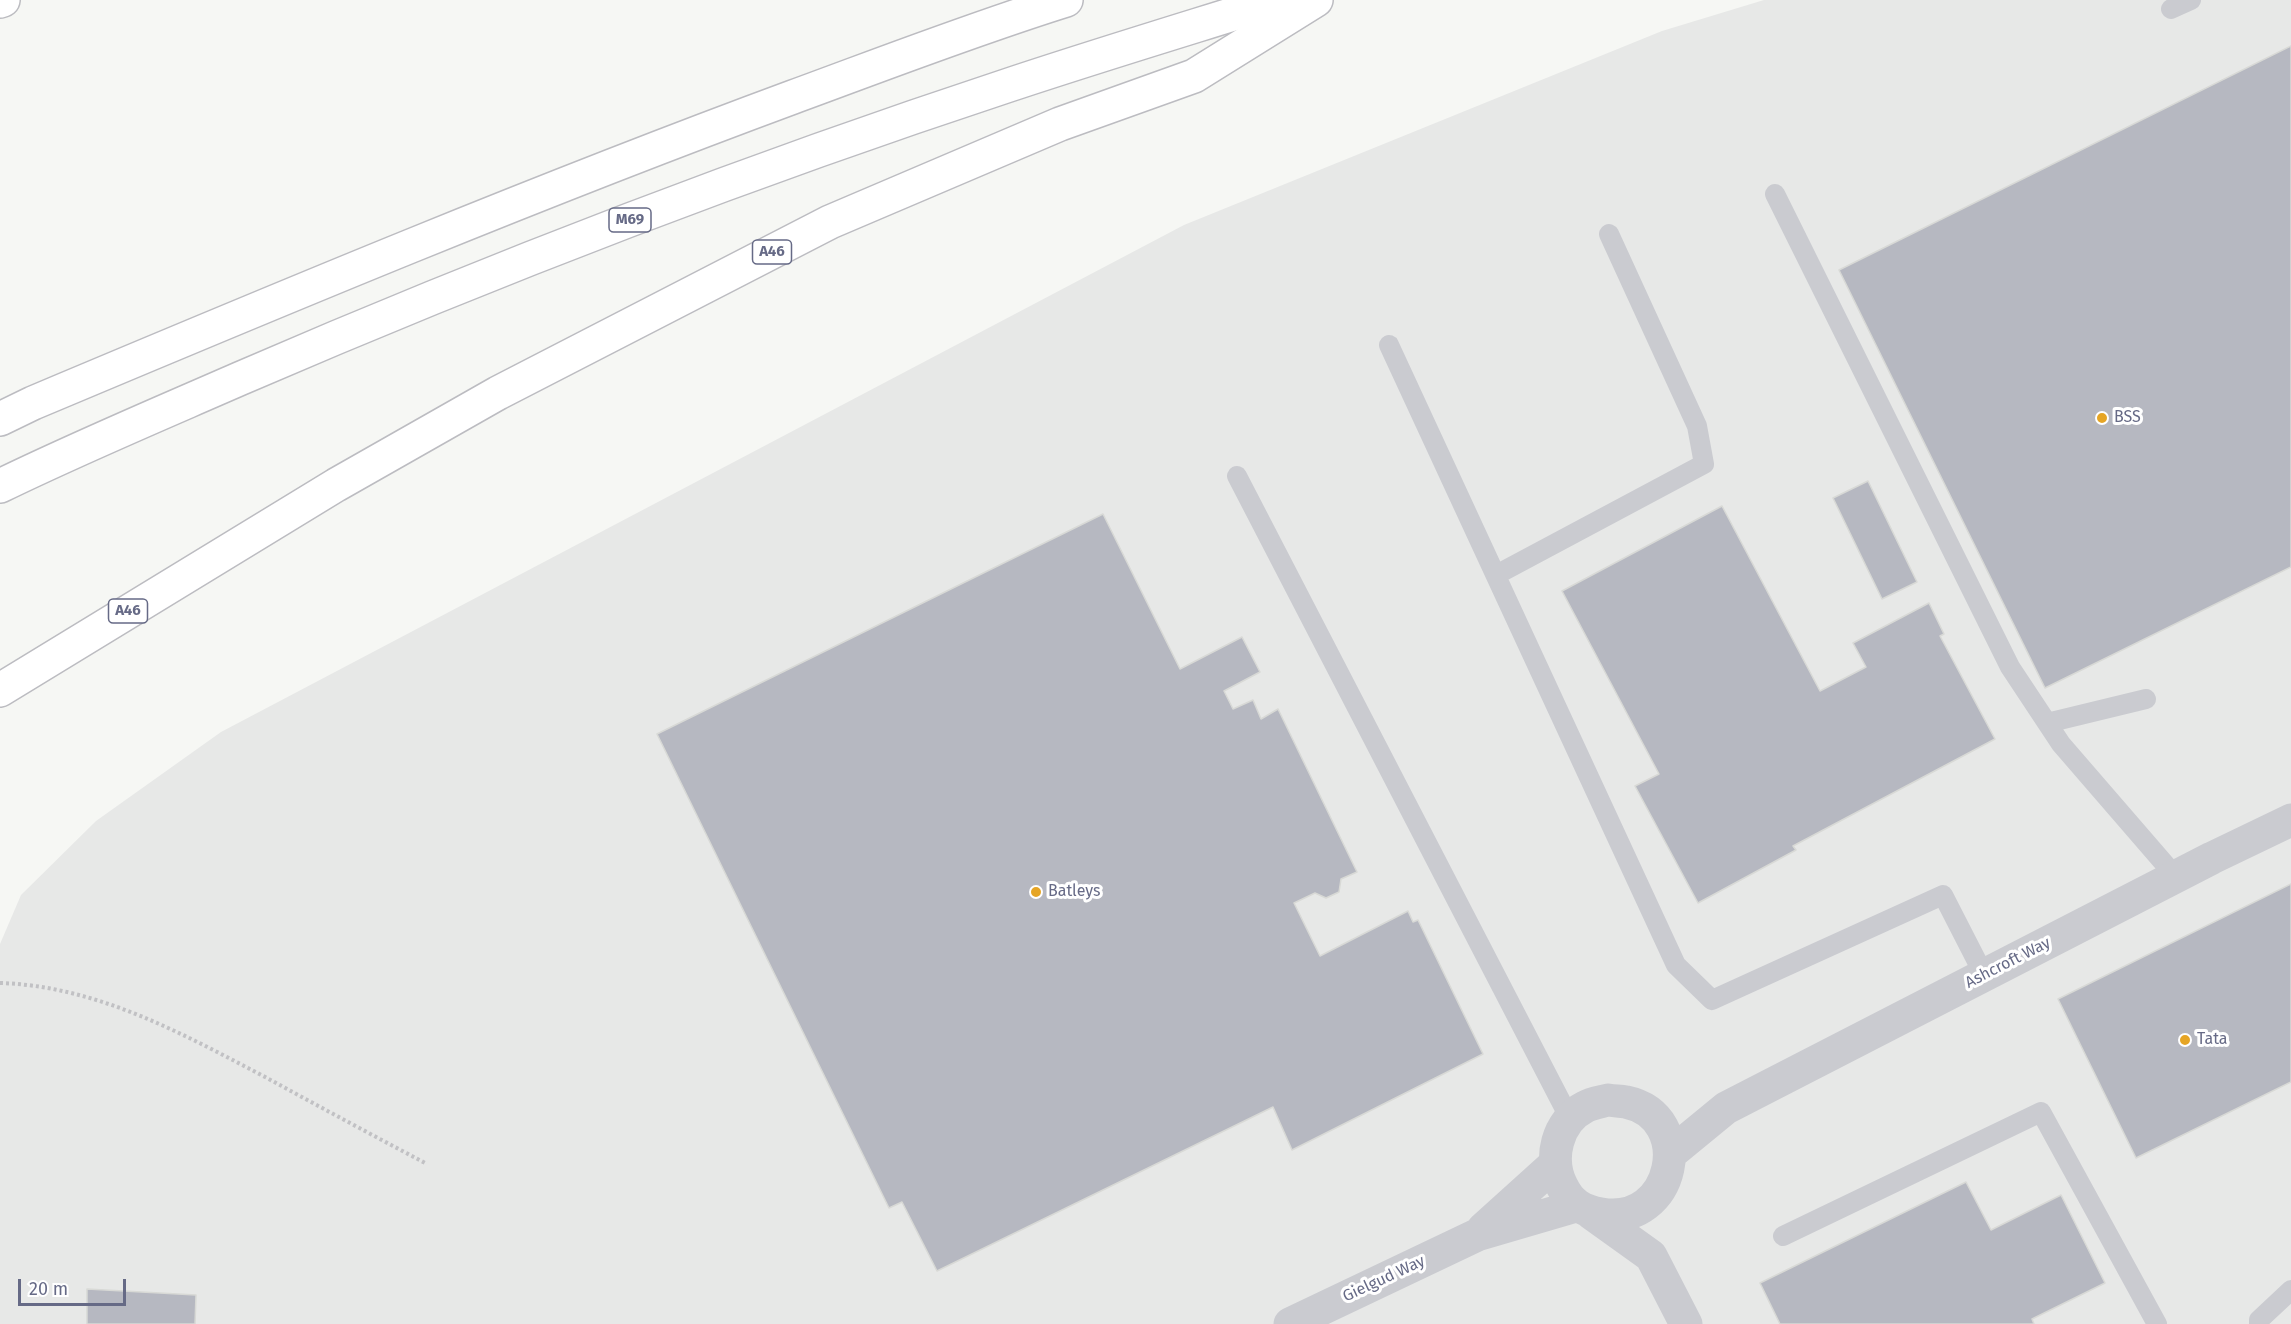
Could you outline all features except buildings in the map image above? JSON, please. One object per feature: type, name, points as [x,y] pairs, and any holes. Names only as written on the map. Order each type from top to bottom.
[{"type":"highway","points":[[0,419],[33,403],[476,219],[696,133],[1001,20],[1066,0]]},
{"type":"highway","name":"M69","points":[[0,486],[51,461],[295,355],[519,262],[812,152],[1010,84],[1278,0]]},
{"type":"highway","name":"A46","points":[[0,690],[327,490],[498,393],[830,222],[1060,124],[1194,76],[1316,0]]},
{"type":"street","name":"Ashcroft Way","points":[[1670,1154],[1726,1108],[2291,820]]},
{"type":"street","points":[[1651,1256],[1656,1197],[1668,1175],[1670,1154],[1664,1132],[1652,1116],[1628,1102],[1608,1100],[1586,1107],[1570,1119],[1559,1136],[1556,1164],[1558,1179],[1565,1192],[1583,1209],[1651,1256],[1686,1324]]},
{"type":"street","name":"Ashcroft Way","points":[[1652,1116],[1726,1108]]},
{"type":"street","name":"Gielgud Way","points":[[1477,1235],[1556,1164]]},
{"type":"street","points":[[1583,1209],[1620,1215],[1640,1209],[1656,1197]]},
{"type":"street","name":"Gielgud Way","points":[[1290,1324],[1477,1235],[1583,1209]]},
{"type":"lane","points":[[2171,9],[2191,0]]},
{"type":"lane","points":[[1775,194],[2010,667],[2061,744],[2176,877]]},
{"type":"lane","points":[[1496,575],[1704,464],[1697,426],[1609,234]]},
{"type":"lane","points":[[1389,345],[1676,965],[1712,1000],[1942,895],[1984,975]]},
{"type":"lane","points":[[1237,476],[1570,1119]]},
{"type":"lane","points":[[2048,723],[2146,699]]},
{"type":"lane","points":[[1783,1236],[2041,1112],[2157,1324]]},
{"type":"lane","points":[[2259,1324],[2259,1320],[2291,1290]]},
{"type":"path","points":[[0,983],[90,997],[176,1030],[427,1164]]},
{"type":"shaded area","points":[[1764,0],[2291,0],[2291,1324],[0,1324],[0,944],[21,895],[96,821],[221,732],[1184,225],[1662,31]]},
{"type":"place","name":"BSS","points":[[2102,418]]},
{"type":"place","name":"Batleys","points":[[1036,892]]},
{"type":"place","name":"Tata","points":[[2185,1040]]}]
